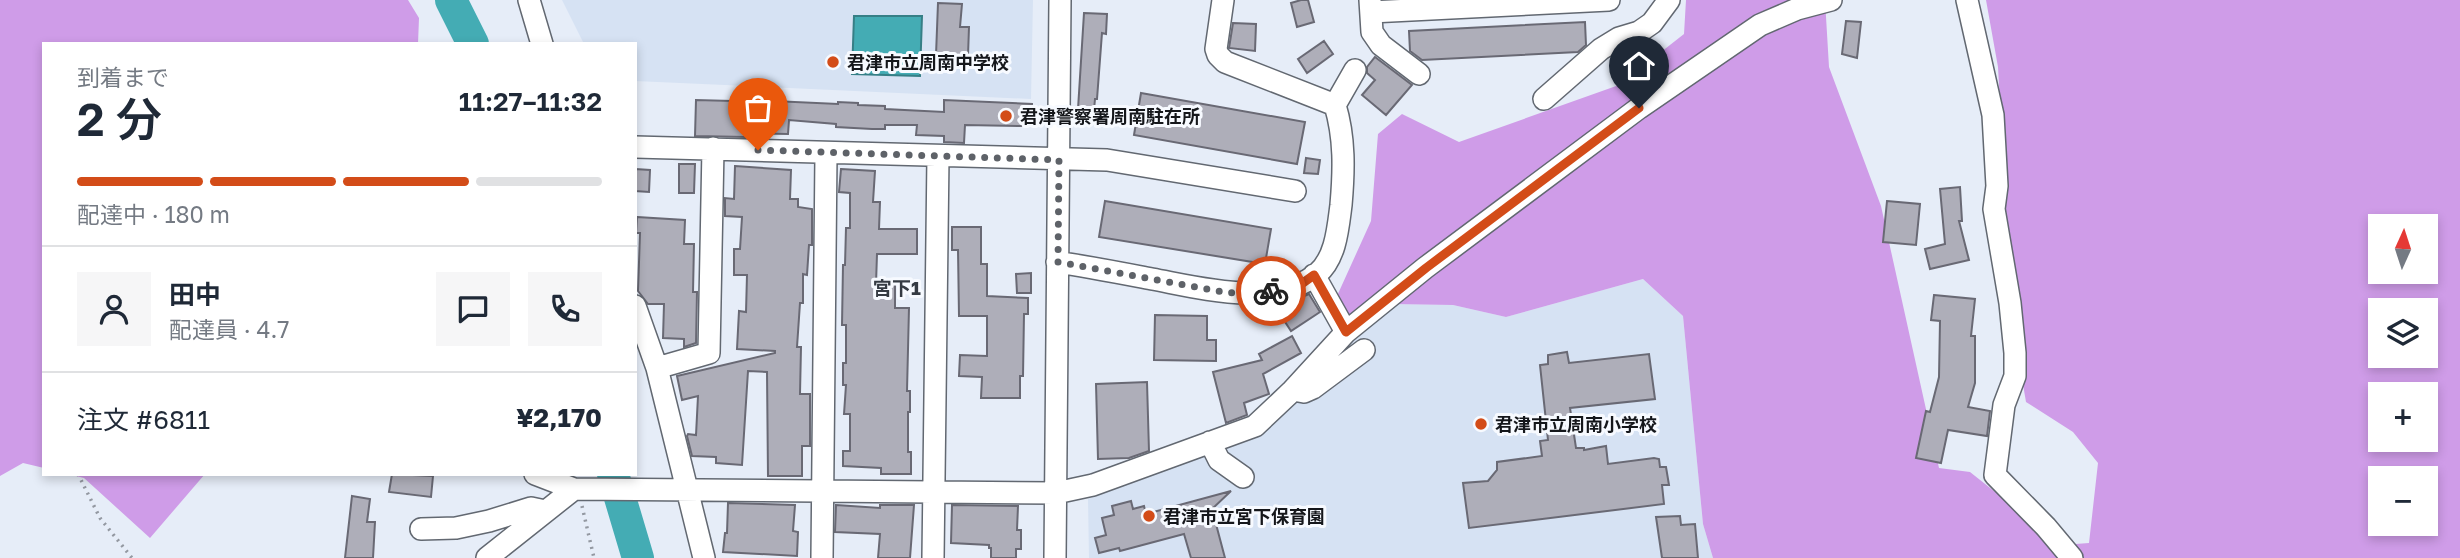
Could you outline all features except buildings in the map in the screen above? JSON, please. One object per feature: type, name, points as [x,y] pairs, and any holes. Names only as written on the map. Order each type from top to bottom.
[{"type":"street","points":[[529,0],[541,42]]},
{"type":"street","points":[[1055,558],[1060,0]]},
{"type":"street","points":[[1223,0],[1216,49],[1225,62],[1335,105]]},
{"type":"street","points":[[1419,74],[1381,45],[1372,32],[1371,6],[1609,0]]},
{"type":"street","points":[[1544,99],[1601,49],[1653,23],[1668,0]]},
{"type":"street","points":[[543,476],[576,484],[640,490],[1056,493],[1093,485],[1255,426],[1293,390],[1346,332],[1426,268],[1629,116],[1760,25],[1797,9],[1832,0]]},
{"type":"street","points":[[1967,0],[1993,115],[1997,186],[1994,209],[2010,303],[2015,353],[2015,376],[2004,405],[1995,475],[2072,558]]},
{"type":"street","points":[[1058,262],[1229,293],[1263,292],[1300,285],[1319,272],[1330,256],[1338,236],[1344,155],[1335,105],[1355,70]]},
{"type":"street","points":[[637,147],[1107,160],[1295,191]]},
{"type":"street","points":[[657,368],[709,353],[713,148]]},
{"type":"street","points":[[822,558],[825,154]]},
{"type":"street","points":[[933,558],[938,156]]},
{"type":"street","points":[[1314,275],[1346,332]]},
{"type":"street","points":[[637,312],[657,368],[704,558]]},
{"type":"street","points":[[1293,390],[1304,392],[1312,388],[1364,351]]},
{"type":"street","points":[[1210,442],[1219,460],[1243,477]]},
{"type":"street","points":[[487,558],[576,484]]},
{"type":"street","points":[[421,529],[456,528],[531,508],[545,511]]},
{"type":"path","points":[[79,476],[100,518],[132,558]]},
{"type":"path","points":[[576,484],[594,558]]},
{"type":"shaded area","points":[[0,0],[408,0],[419,18],[418,42],[42,42],[42,468],[23,463],[0,476]]},
{"type":"shaded area","name":"君津市立周南中学校","points":[[562,0],[1033,0],[1031,99],[637,81],[637,42],[583,42]]},
{"type":"shaded area","points":[[1686,0],[1825,0],[1829,67],[1881,206],[1939,468],[1970,472],[2062,545],[2089,543],[2098,463],[2073,432],[2026,402],[2012,320],[1998,67],[1986,0],[2460,0],[2460,558],[1713,558],[1703,524],[1683,316],[1643,279],[1506,317],[1453,305],[1391,304],[1347,316],[1337,296],[1371,221],[1378,134],[1402,114],[1459,142],[1619,85],[1684,34]]},
{"type":"shaded area","name":"君津市立周南小学校","points":[[1643,279],[1683,316],[1703,524],[1713,558],[1089,558],[1088,499],[1183,462],[1246,442],[1292,405],[1348,343],[1391,304],[1453,305],[1506,317]]},
{"type":"shaded area","points":[[76,476],[203,476],[150,538],[84,478]]},
{"type":"water","points":[[854,16],[922,16],[920,76],[852,74]]},
{"type":"waterway","points":[[451,0],[472,42]]},
{"type":"waterway","points":[[614,476],[638,558]]},
{"type":"way so far","points":[[758,150],[1059,160],[1058,262],[1229,293],[1271,291]]},
{"type":"place","name":"君津市立周南中学校","points":[[833,62]]},
{"type":"place","name":"君津警察署周南駐在所","points":[[1006,116]]},
{"type":"place","name":"君津市立周南小学校","points":[[1481,424]]},
{"type":"place","name":"君津市立宮下保育園","points":[[1149,516]]},
{"type":"district","name":"宮下1","points":[[897,287]]},
{"type":"route","points":[[1271,291],[1300,285],[1314,275],[1346,332],[1426,268],[1639,108]]}]
